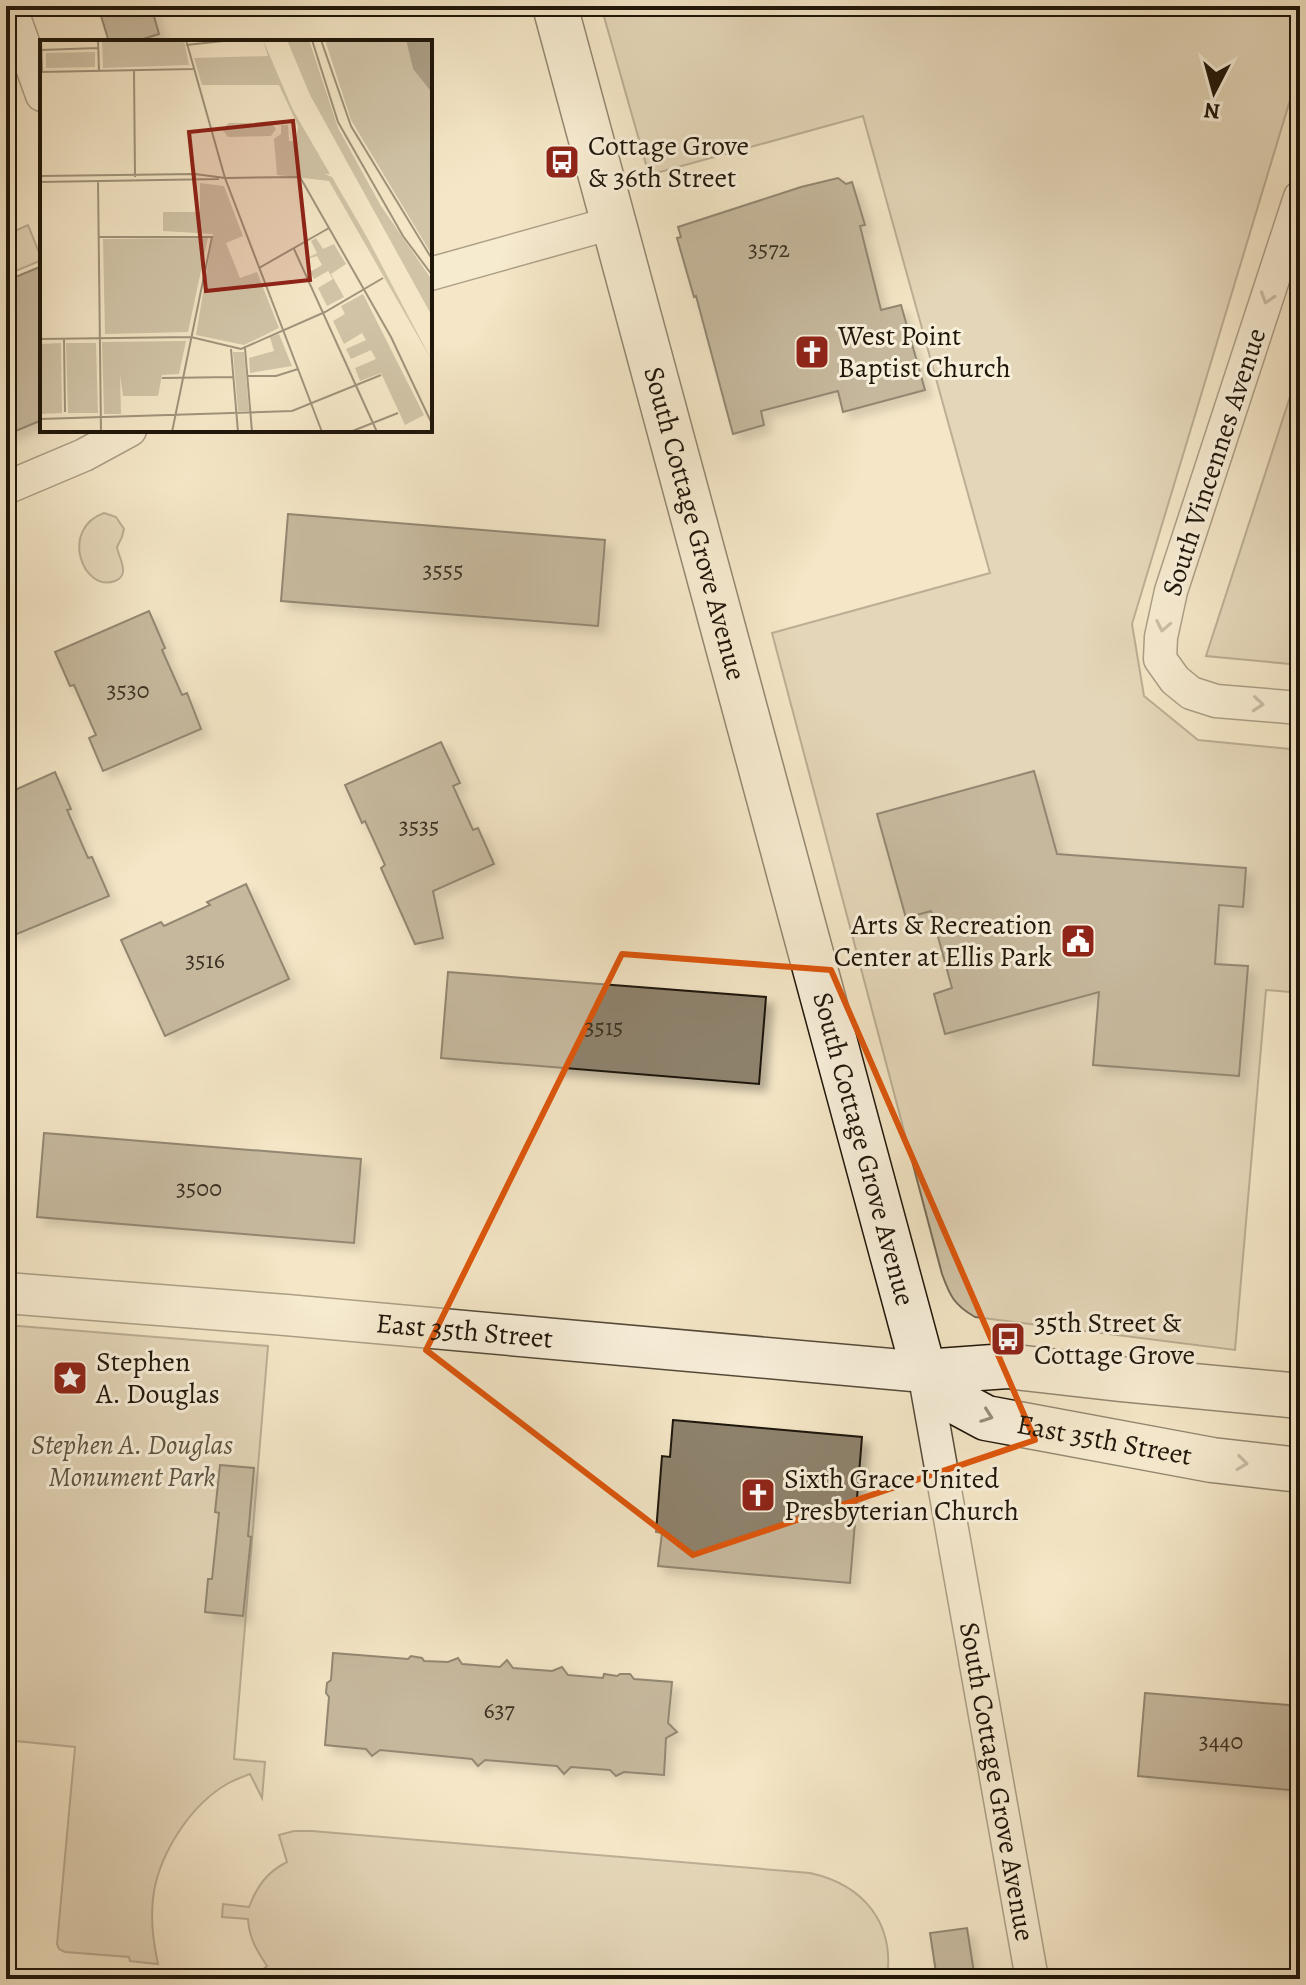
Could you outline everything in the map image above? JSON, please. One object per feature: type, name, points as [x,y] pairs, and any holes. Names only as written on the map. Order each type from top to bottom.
[{"type":"main road","name":"South Cottage Grove Avenue","points":[[555,6],[924,1372]]},
{"type":"main road","name":"East 35th Street","points":[[924,1372],[1007,1366],[1300,1396]]},
{"type":"main road","name":"East 35th Street","points":[[924,1372],[960,1404],[986,1418],[1186,1455],[1300,1470]]},
{"type":"street","points":[[10,6],[40,89]]},
{"type":"street","name":"South Vincennes Avenue","points":[[1300,197],[1171,591],[1161,637],[1160,659],[1175,680],[1191,693],[1216,701],[1300,708]]},
{"type":"street","points":[[432,273],[612,223]]},
{"type":"street","points":[[6,488],[84,455],[126,432]]},
{"type":"street","name":"East 35th Street","points":[[6,1293],[924,1372]]},
{"type":"street","name":"South Cottage Grove Avenue","points":[[924,1372],[1032,1979]]},
{"type":"highlighted area","points":[[622,954],[831,970],[1035,1440],[693,1555],[426,1350]]},
{"type":"green space","points":[[601,6],[1300,6],[1300,67],[1132,624],[1144,696],[1198,740],[1300,750],[1300,993],[1266,990],[1235,1350],[975,1317],[957,1304],[948,1288],[772,633],[990,573],[863,116],[649,175]]},
{"type":"green space","points":[[28,225],[40,261],[6,275],[6,235]]},
{"type":"green space","points":[[1300,366],[1300,665],[1206,656]]},
{"type":"green space","points":[[104,513],[116,517],[124,529],[117,547],[123,565],[122,575],[115,581],[103,582],[93,578],[86,569],[79,545],[82,532],[90,521]]},
{"type":"green space","name":"Stephen A. Douglas Monument Park","points":[[6,1325],[268,1346],[234,1759],[265,1762],[262,1798],[250,1774],[214,1793],[182,1827],[163,1860],[154,1892],[152,1926],[158,1964],[130,1961],[129,1957],[59,1949],[75,1747],[6,1740]]},
{"type":"green space","points":[[294,1831],[810,1873],[846,1887],[872,1910],[886,1940],[887,1979],[253,1979],[267,1966],[254,1944],[248,1919],[222,1917],[223,1904],[249,1907],[264,1880],[287,1862],[279,1835]]},
{"type":"building","points":[[98,6],[151,6],[159,34],[140,40],[108,40]]},
{"type":"building","points":[[838,178],[846,184],[852,182],[865,225],[860,226],[881,310],[901,305],[925,390],[843,412],[838,391],[761,411],[764,425],[733,434],[677,238],[681,237],[678,227]]},
{"type":"building","points":[[40,267],[40,421],[6,435],[6,281]]},
{"type":"building","points":[[288,514],[605,540],[598,626],[281,601]]},
{"type":"building","points":[[149,611],[165,648],[162,650],[182,695],[187,693],[201,729],[103,771],[89,738],[96,735],[74,685],[70,686],[55,652]]},
{"type":"building","points":[[441,742],[460,783],[453,786],[473,830],[478,828],[494,864],[433,891],[443,938],[415,944],[381,868],[385,865],[345,785]]},
{"type":"building","name":"Arts & Recreation Center at Ellis Park","points":[[1034,771],[1057,854],[1246,868],[1243,907],[1219,905],[1215,964],[1248,966],[1239,1076],[1093,1065],[1099,992],[945,1034],[934,994],[952,988],[931,911],[906,918],[877,814]]},
{"type":"building","points":[[55,772],[71,809],[67,810],[109,896],[12,936],[6,922],[6,794]]},
{"type":"building","points":[[246,884],[289,979],[165,1036],[121,940],[161,922],[164,926]]},
{"type":"building","points":[[448,972],[766,997],[759,1084],[441,1058]]},
{"type":"building","points":[[44,1133],[361,1159],[354,1243],[37,1217]]},
{"type":"building","name":"Sixth Grace United Presbyterian Church","points":[[673,1420],[862,1437],[850,1583],[658,1566],[662,1533],[656,1532],[662,1456],[670,1457]]},
{"type":"building","points":[[220,1465],[254,1468],[243,1616],[205,1612],[219,1513],[215,1512]]},
{"type":"building","points":[[333,1653],[408,1659],[411,1656],[424,1661],[448,1662],[458,1658],[462,1664],[500,1667],[507,1660],[513,1668],[552,1671],[562,1667],[568,1675],[603,1678],[604,1674],[630,1674],[634,1679],[672,1682],[668,1723],[677,1732],[666,1738],[664,1775],[624,1772],[616,1776],[610,1770],[571,1767],[564,1774],[557,1766],[485,1760],[478,1766],[472,1759],[380,1750],[372,1756],[366,1749],[325,1745],[329,1697],[326,1693],[327,1683],[331,1680]]},
{"type":"building","points":[[1145,1693],[1300,1706],[1300,1791],[1138,1776]]},
{"type":"building","points":[[967,1928],[975,1979],[937,1979],[930,1933]]},
{"type":"place","name":"Cottage Grove & 36th Street","points":[[562,162]]},
{"type":"place","name":"West Point Baptist Church","points":[[812,352]]},
{"type":"place","name":"Arts & Recreation Center at Ellis Park","points":[[1078,941]]},
{"type":"place","name":"35th Street & Cottage Grove","points":[[1008,1339]]},
{"type":"place","name":"Stephen A. Douglas","points":[[70,1378]]},
{"type":"place","name":"Sixth Grace United Presbyterian Church","points":[[758,1495]]}]
